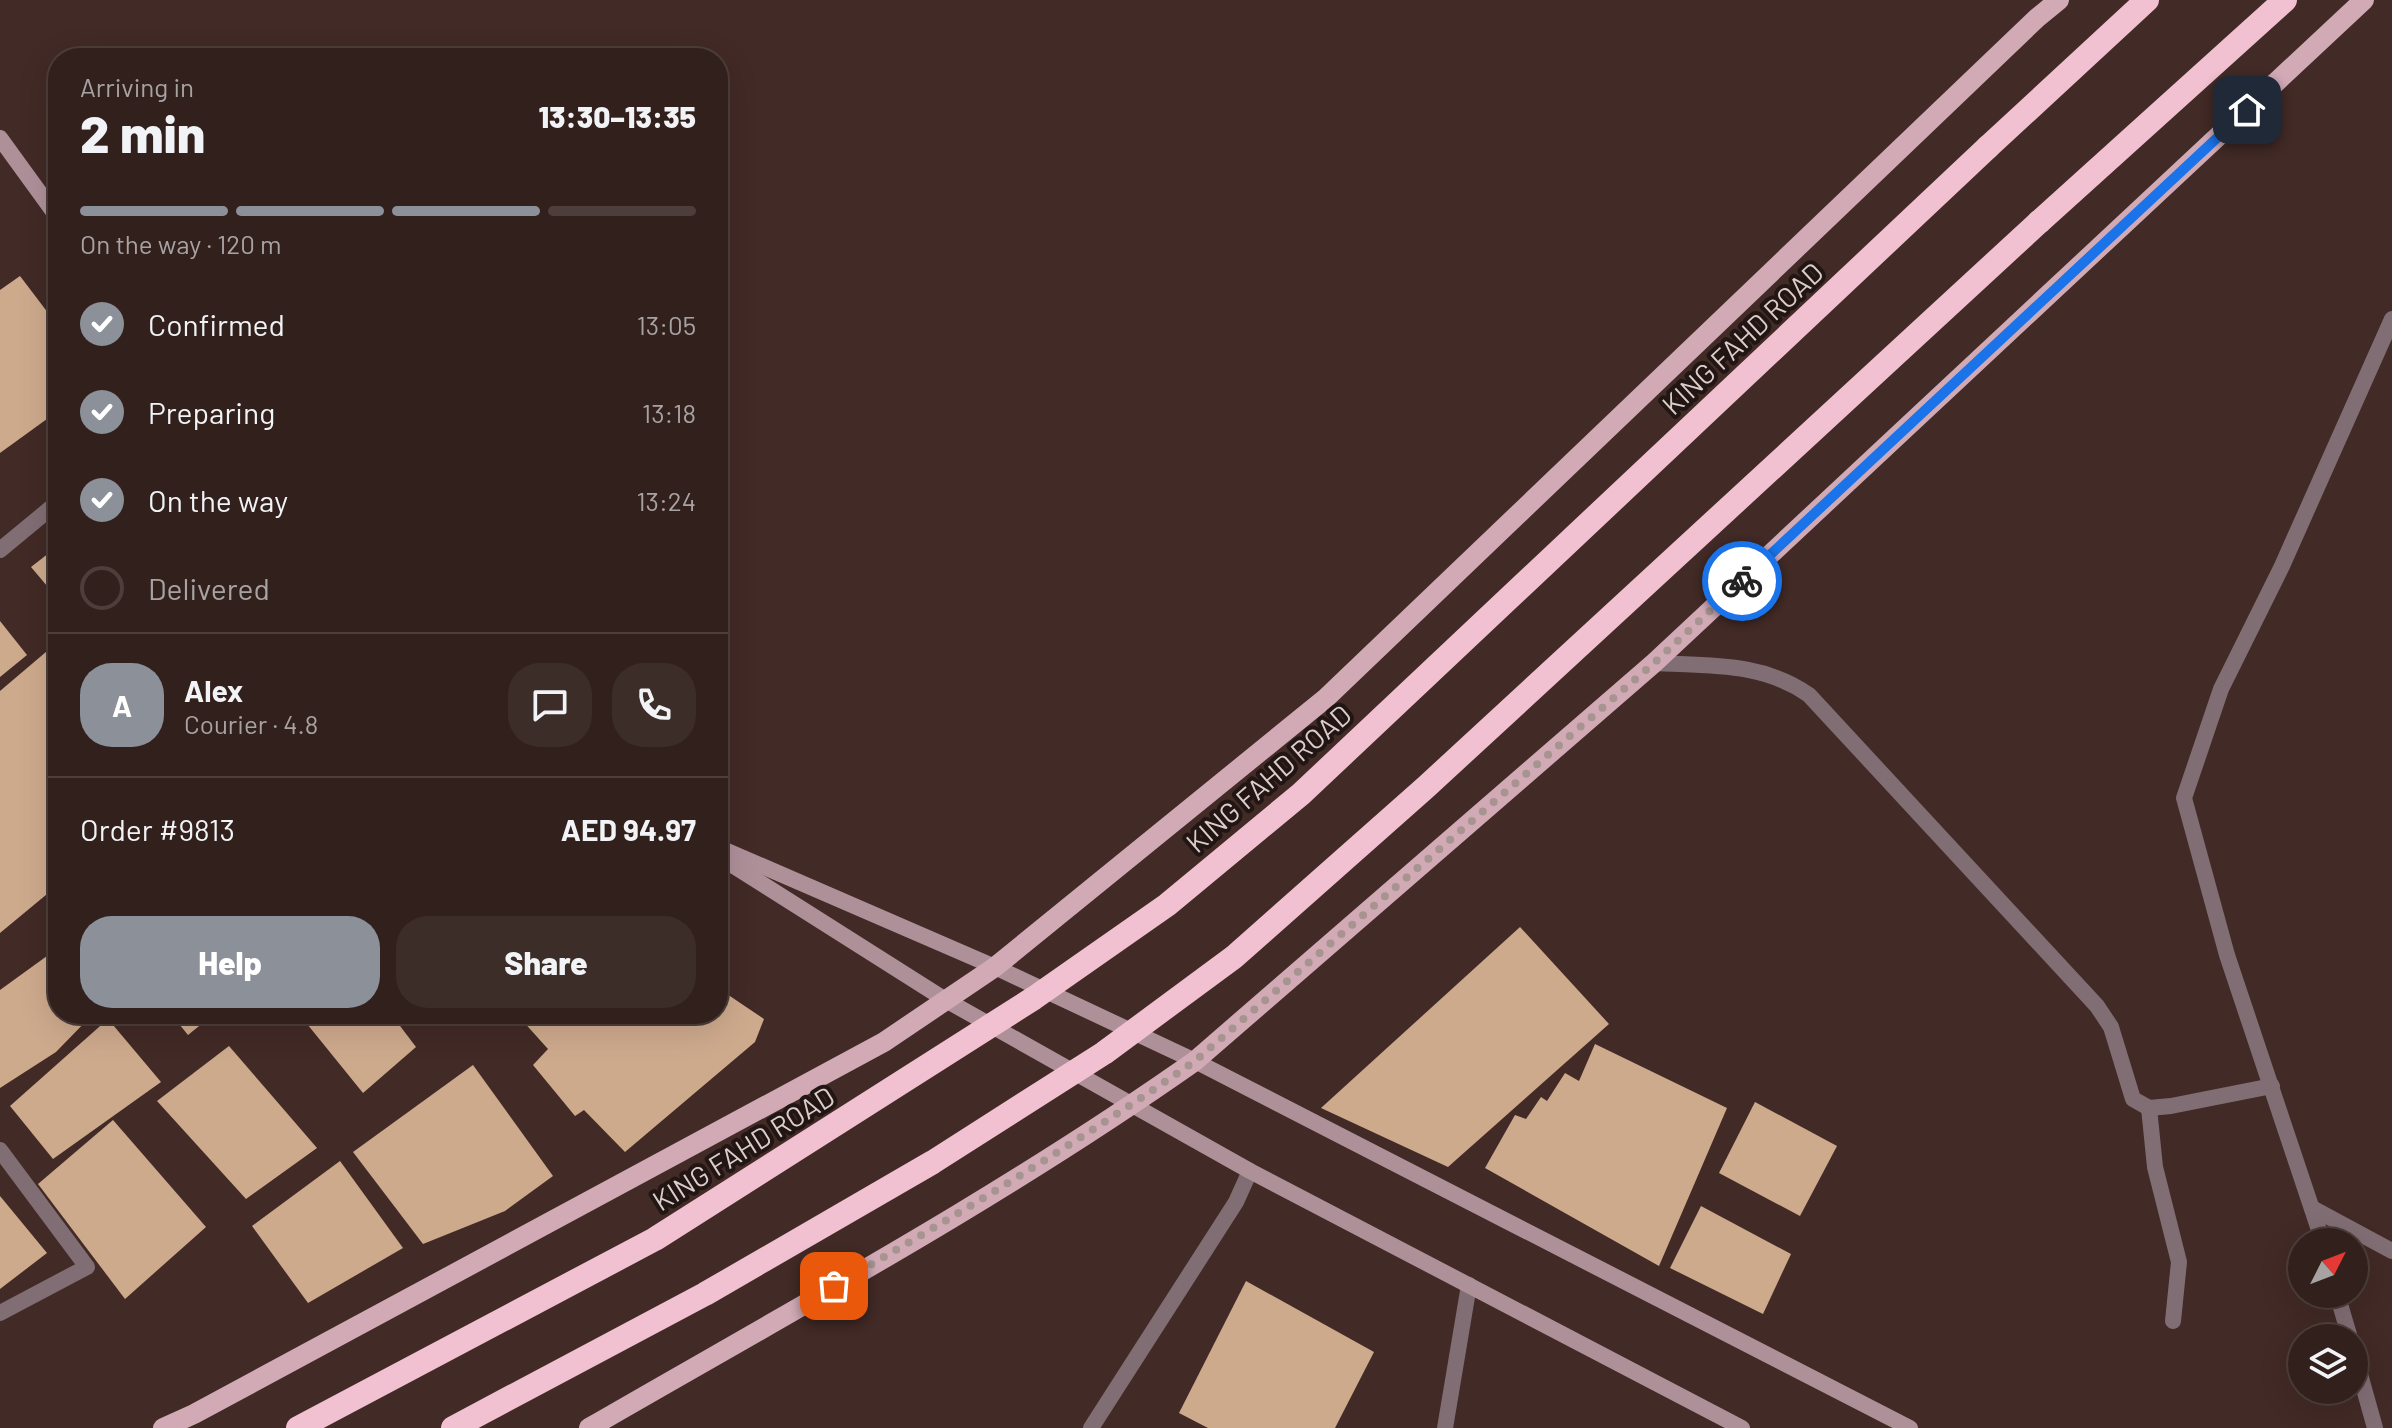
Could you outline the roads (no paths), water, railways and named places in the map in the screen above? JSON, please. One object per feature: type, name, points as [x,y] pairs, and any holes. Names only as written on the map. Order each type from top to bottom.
[{"type":"highway","name":"KING FAHD ROAD","points":[[298,1428],[655,1239],[1034,998],[1167,905],[1301,794],[2147,0]]},
{"type":"highway","points":[[453,1428],[705,1294],[933,1162],[1104,1053],[1234,957],[1426,787],[2039,222],[2285,0]]},
{"type":"main road","points":[[163,1428],[884,1042],[995,967],[1326,698],[2058,0]]},
{"type":"main road","points":[[589,1428],[971,1207],[1132,1105],[1195,1061],[1654,663],[2364,0]]},
{"type":"main road","points":[[0,138],[48,204]]},
{"type":"main road","points":[[728,851],[995,967],[1195,1061],[1910,1428]]},
{"type":"main road","points":[[728,862],[944,999],[1250,1171],[1742,1428]]},
{"type":"street","points":[[2319,1228],[2227,955],[2184,798],[2221,689],[2282,566],[2392,319]]},
{"type":"street","points":[[0,550],[48,510]]},
{"type":"street","points":[[1654,663],[1756,669],[1791,682],[1809,695],[2097,1006],[2111,1027],[2133,1099],[2149,1108],[2171,1106],[2272,1086]]},
{"type":"street","points":[[2149,1108],[2155,1167],[2179,1262],[2173,1321]]},
{"type":"street","points":[[0,1150],[87,1267],[0,1313]]},
{"type":"street","points":[[1091,1428],[1236,1202],[1250,1171]]},
{"type":"street","points":[[2314,1209],[2392,1251]]},
{"type":"street","points":[[1445,1428],[1469,1285]]},
{"type":"street","points":[[2368,1403],[2375,1428]]}]
